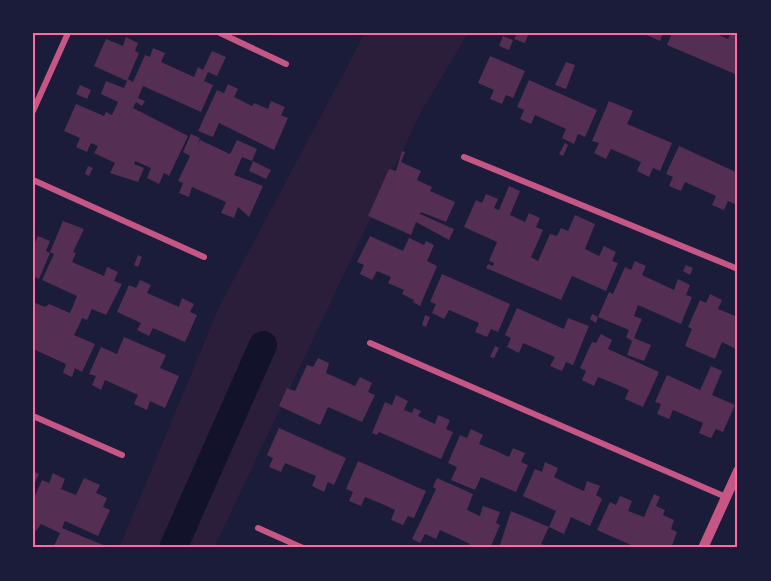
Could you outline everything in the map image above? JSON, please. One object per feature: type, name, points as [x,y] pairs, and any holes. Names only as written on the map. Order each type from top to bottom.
[{"type":"street","points":[[33,111],[68,33]]},
{"type":"street","points":[[220,33],[286,64]]},
{"type":"street","points":[[464,157],[738,269]]},
{"type":"street","points":[[33,180],[204,256]]},
{"type":"street","points":[[370,343],[726,497]]},
{"type":"street","points":[[33,416],[122,455]]},
{"type":"street","points":[[703,548],[738,471]]},
{"type":"street","points":[[258,528],[303,548]]},
{"type":"shaded area","points":[[365,33],[468,33],[421,112],[214,548],[119,548],[219,307]]},
{"type":"building","points":[[518,33],[528,35],[525,43],[514,39]]},
{"type":"building","points":[[642,33],[663,33],[660,41]]},
{"type":"building","points":[[672,33],[714,33],[728,39],[731,33],[738,33],[738,67],[735,74],[667,45]]},
{"type":"building","points":[[503,36],[513,40],[509,50],[499,46]]},
{"type":"building","points":[[126,37],[138,43],[135,51],[139,53],[127,81],[94,66],[106,39],[123,46]]},
{"type":"building","points":[[153,48],[165,53],[161,62],[194,77],[198,67],[203,70],[212,51],[226,57],[217,76],[208,72],[204,81],[213,85],[201,112],[143,86],[138,98],[145,101],[142,106],[136,102],[133,108],[188,136],[169,176],[164,173],[159,184],[147,178],[151,168],[135,161],[134,164],[144,168],[138,182],[110,173],[115,163],[94,153],[98,146],[91,143],[87,152],[76,147],[80,138],[64,131],[76,104],[104,116],[106,112],[112,115],[118,102],[101,94],[106,81],[124,88],[128,79],[133,82],[145,55],[150,57]]},
{"type":"building","points":[[490,56],[525,71],[513,98],[506,95],[502,104],[490,99],[494,90],[478,83]]},
{"type":"building","points":[[566,62],[575,65],[566,89],[555,85]]},
{"type":"building","points":[[529,80],[597,110],[585,137],[578,134],[574,144],[562,138],[566,129],[535,115],[531,124],[520,119],[524,110],[517,107]]},
{"type":"building","points":[[228,84],[238,89],[234,97],[252,106],[254,103],[268,109],[271,101],[285,107],[281,115],[288,118],[274,150],[219,123],[213,137],[198,131],[217,90],[224,93]]},
{"type":"building","points":[[80,85],[91,90],[87,99],[76,94]]},
{"type":"building","points":[[609,101],[633,111],[627,124],[672,143],[660,171],[653,168],[649,177],[637,171],[641,162],[611,149],[606,159],[594,153],[599,143],[592,141]]},
{"type":"building","points":[[191,134],[200,138],[197,148],[200,140],[230,154],[237,140],[257,149],[252,161],[242,157],[234,175],[263,186],[249,217],[238,207],[234,218],[221,213],[226,202],[192,187],[189,197],[179,193],[183,183],[178,181],[190,156],[183,152]]},
{"type":"building","points":[[565,143],[568,145],[563,156],[559,154]]},
{"type":"building","points":[[679,146],[738,173],[738,196],[735,204],[728,201],[724,210],[712,205],[716,196],[685,182],[681,191],[669,186],[673,177],[666,174]]},
{"type":"building","points":[[402,151],[405,152],[401,162],[421,171],[417,180],[432,187],[430,191],[455,202],[446,222],[421,212],[420,214],[454,229],[449,240],[416,222],[411,235],[368,216],[389,169],[396,171]]},
{"type":"building","points":[[253,161],[271,170],[266,179],[249,171]]},
{"type":"building","points":[[88,166],[93,168],[89,176],[85,174]]},
{"type":"building","points":[[509,186],[520,191],[510,215],[525,222],[529,213],[540,218],[536,227],[543,230],[531,257],[538,261],[550,234],[557,236],[561,228],[568,231],[575,215],[595,224],[585,249],[599,256],[604,246],[616,252],[612,261],[618,263],[606,291],[572,276],[561,300],[486,268],[488,264],[493,266],[494,263],[489,261],[497,242],[464,227],[476,200],[482,203],[486,194],[498,199],[494,208],[499,210]]},
{"type":"building","points":[[63,221],[84,229],[73,252],[76,253],[72,262],[104,276],[107,267],[118,272],[114,281],[122,284],[106,315],[92,309],[87,320],[82,318],[74,335],[95,344],[82,372],[75,368],[72,377],[63,373],[66,364],[33,349],[33,302],[45,307],[49,304],[70,313],[77,296],[42,280],[54,254],[50,252]]},
{"type":"building","points":[[38,236],[50,241],[46,251],[50,253],[39,279],[33,276],[33,246]]},
{"type":"building","points":[[370,236],[403,251],[409,238],[424,245],[426,241],[434,245],[427,261],[437,266],[420,306],[402,294],[404,290],[388,283],[391,277],[377,271],[372,280],[360,274],[364,265],[357,262]]},
{"type":"building","points":[[138,255],[142,257],[138,267],[134,265]]},
{"type":"building","points":[[635,261],[646,266],[642,275],[674,290],[678,279],[690,285],[686,295],[692,297],[681,324],[638,305],[634,316],[642,319],[634,338],[651,345],[644,361],[627,355],[632,341],[626,337],[629,330],[598,317],[609,292],[613,294],[625,267],[631,270]]},
{"type":"building","points":[[686,265],[693,268],[690,275],[683,271]]},
{"type":"building","points":[[442,274],[510,304],[498,332],[491,329],[487,337],[475,332],[479,323],[449,310],[444,319],[432,313],[436,304],[430,302]]},
{"type":"building","points":[[140,280],[151,285],[147,293],[179,307],[182,298],[194,304],[190,312],[197,315],[185,342],[153,328],[149,336],[137,330],[141,323],[117,312],[129,285],[136,288]]},
{"type":"building","points":[[710,294],[722,300],[718,309],[738,317],[738,350],[722,342],[715,359],[685,346],[692,329],[688,327],[700,300],[706,303]]},
{"type":"building","points":[[517,308],[564,329],[568,318],[589,326],[573,365],[566,362],[562,371],[550,366],[555,357],[523,343],[519,353],[507,347],[511,338],[505,335]]},
{"type":"building","points":[[592,314],[598,317],[596,323],[590,319]]},
{"type":"building","points":[[425,315],[430,317],[426,327],[422,325]]},
{"type":"building","points":[[601,334],[612,340],[608,349],[659,372],[643,407],[625,399],[629,390],[598,377],[594,386],[582,380],[586,371],[580,368],[592,342],[596,343]]},
{"type":"building","points":[[124,337],[166,355],[160,368],[179,376],[165,408],[150,401],[147,410],[134,404],[138,395],[105,380],[101,390],[92,385],[96,376],[89,374],[101,347],[117,354]]},
{"type":"building","points":[[495,346],[499,348],[494,358],[490,357]]},
{"type":"building","points":[[318,358],[329,363],[326,373],[355,386],[360,377],[372,383],[368,392],[375,395],[362,422],[328,407],[320,425],[279,406],[287,388],[295,391],[307,365],[313,367]]},
{"type":"building","points":[[711,366],[722,371],[712,395],[735,405],[723,432],[716,429],[711,438],[699,433],[703,423],[673,410],[669,419],[657,414],[661,404],[655,402],[667,375],[700,390]]},
{"type":"building","points":[[396,395],[408,401],[404,410],[412,413],[414,408],[421,411],[418,416],[435,424],[438,415],[450,420],[446,429],[453,432],[441,459],[379,432],[377,435],[372,433],[385,402],[392,405]]},
{"type":"building","points":[[279,428],[346,458],[334,485],[328,482],[324,492],[312,486],[316,476],[285,463],[281,472],[269,467],[273,458],[267,455]]},
{"type":"building","points":[[471,429],[483,435],[479,444],[509,457],[513,448],[525,453],[521,462],[528,465],[516,492],[481,477],[475,490],[451,480],[457,467],[448,463],[460,435],[467,438]]},
{"type":"building","points":[[358,461],[426,491],[414,518],[408,516],[403,525],[391,520],[395,510],[380,503],[365,497],[361,506],[349,501],[353,492],[346,489]]},
{"type":"building","points":[[545,462],[558,468],[554,477],[584,491],[587,481],[600,486],[596,495],[602,499],[590,526],[571,517],[564,534],[549,527],[556,511],[523,496],[535,469],[542,472]]},
{"type":"building","points":[[33,471],[39,474],[33,486]]},
{"type":"building","points":[[53,473],[65,479],[61,489],[76,495],[84,478],[100,485],[96,493],[107,498],[103,507],[110,510],[98,536],[65,521],[62,528],[103,545],[101,548],[53,548],[60,533],[41,524],[36,531],[33,530],[33,500],[42,480],[49,483]]},
{"type":"building","points":[[437,478],[473,494],[467,510],[480,516],[483,506],[500,512],[496,523],[500,525],[490,548],[468,548],[470,544],[440,530],[436,539],[425,534],[420,543],[412,539],[436,489],[433,487]]},
{"type":"building","points":[[654,494],[660,497],[656,506],[665,510],[663,515],[674,520],[671,529],[677,532],[671,548],[630,548],[631,545],[597,530],[610,502],[616,505],[620,496],[632,501],[628,511],[644,517]]},
{"type":"building","points":[[511,511],[549,527],[541,544],[551,548],[499,548]]},
{"type":"waterway","points":[[173,548],[263,345]]}]
